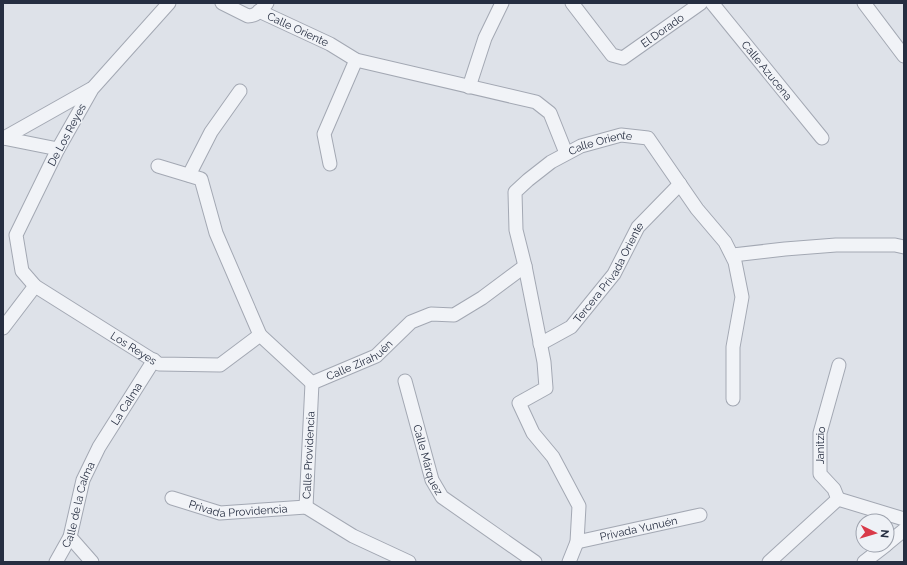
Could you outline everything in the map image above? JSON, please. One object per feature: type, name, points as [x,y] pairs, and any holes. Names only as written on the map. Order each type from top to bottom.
[{"type":"street","name":"De Los Reyes","points":[[34,286],[22,271],[16,235],[58,149],[92,89],[169,3]]},
{"type":"street","points":[[222,3],[248,16],[252,16],[263,7]]},
{"type":"street","points":[[469,87],[485,38],[502,3]]},
{"type":"street","name":"El Dorado","points":[[572,3],[612,55],[623,58],[701,3]]},
{"type":"street","name":"Calle Azucena","points":[[712,3],[822,138]]},
{"type":"street","points":[[864,3],[904,56]]},
{"type":"street","name":"Calle Oriente","points":[[263,7],[356,60],[536,102],[550,113],[566,153],[581,146],[621,136],[648,138],[697,209],[725,242],[733,255]]},
{"type":"street","points":[[330,164],[324,134],[356,60]]},
{"type":"street","points":[[3,138],[92,89]]},
{"type":"street","points":[[189,175],[211,132],[240,91]]},
{"type":"street","points":[[3,138],[58,149]]},
{"type":"street","points":[[566,153],[551,162],[515,192],[516,230],[525,266],[544,362],[546,388],[519,403],[533,433],[553,457],[579,506],[577,542],[570,562]]},
{"type":"street","name":"Calle Zirahuén","points":[[158,166],[201,179],[216,233],[260,336],[312,383],[376,356],[411,322],[431,314],[454,315],[482,298],[525,266]]},
{"type":"street","name":"Tercera Privada Oriente","points":[[540,344],[571,327],[614,274],[638,227],[680,184]]},
{"type":"street","points":[[733,399],[733,347],[742,297],[733,255],[836,245],[894,245],[904,247]]},
{"type":"street","points":[[3,328],[34,286]]},
{"type":"street","name":"Los Reyes","points":[[34,286],[159,364],[220,365],[260,336]]},
{"type":"street","name":"La Calma","points":[[98,447],[154,360]]},
{"type":"street","name":"Janitzio","points":[[838,499],[834,489],[820,474],[820,434],[839,365]]},
{"type":"street","name":"Calle Márquez","points":[[405,381],[432,480],[442,497],[535,562]]},
{"type":"street","name":"Calle Providencia","points":[[312,383],[306,507],[353,536],[409,562]]},
{"type":"street","name":"Calle de la Calma","points":[[56,562],[70,537],[84,480],[98,447]]},
{"type":"street","name":"Privada Providencia","points":[[172,498],[220,513],[306,507]]},
{"type":"street","points":[[769,562],[838,499],[904,519]]},
{"type":"street","name":"Privada Yunuén","points":[[577,542],[700,516]]},
{"type":"street","points":[[895,537],[904,530]]},
{"type":"street","points":[[70,537],[92,562]]},
{"type":"street","points":[[864,562],[875,553]]}]
